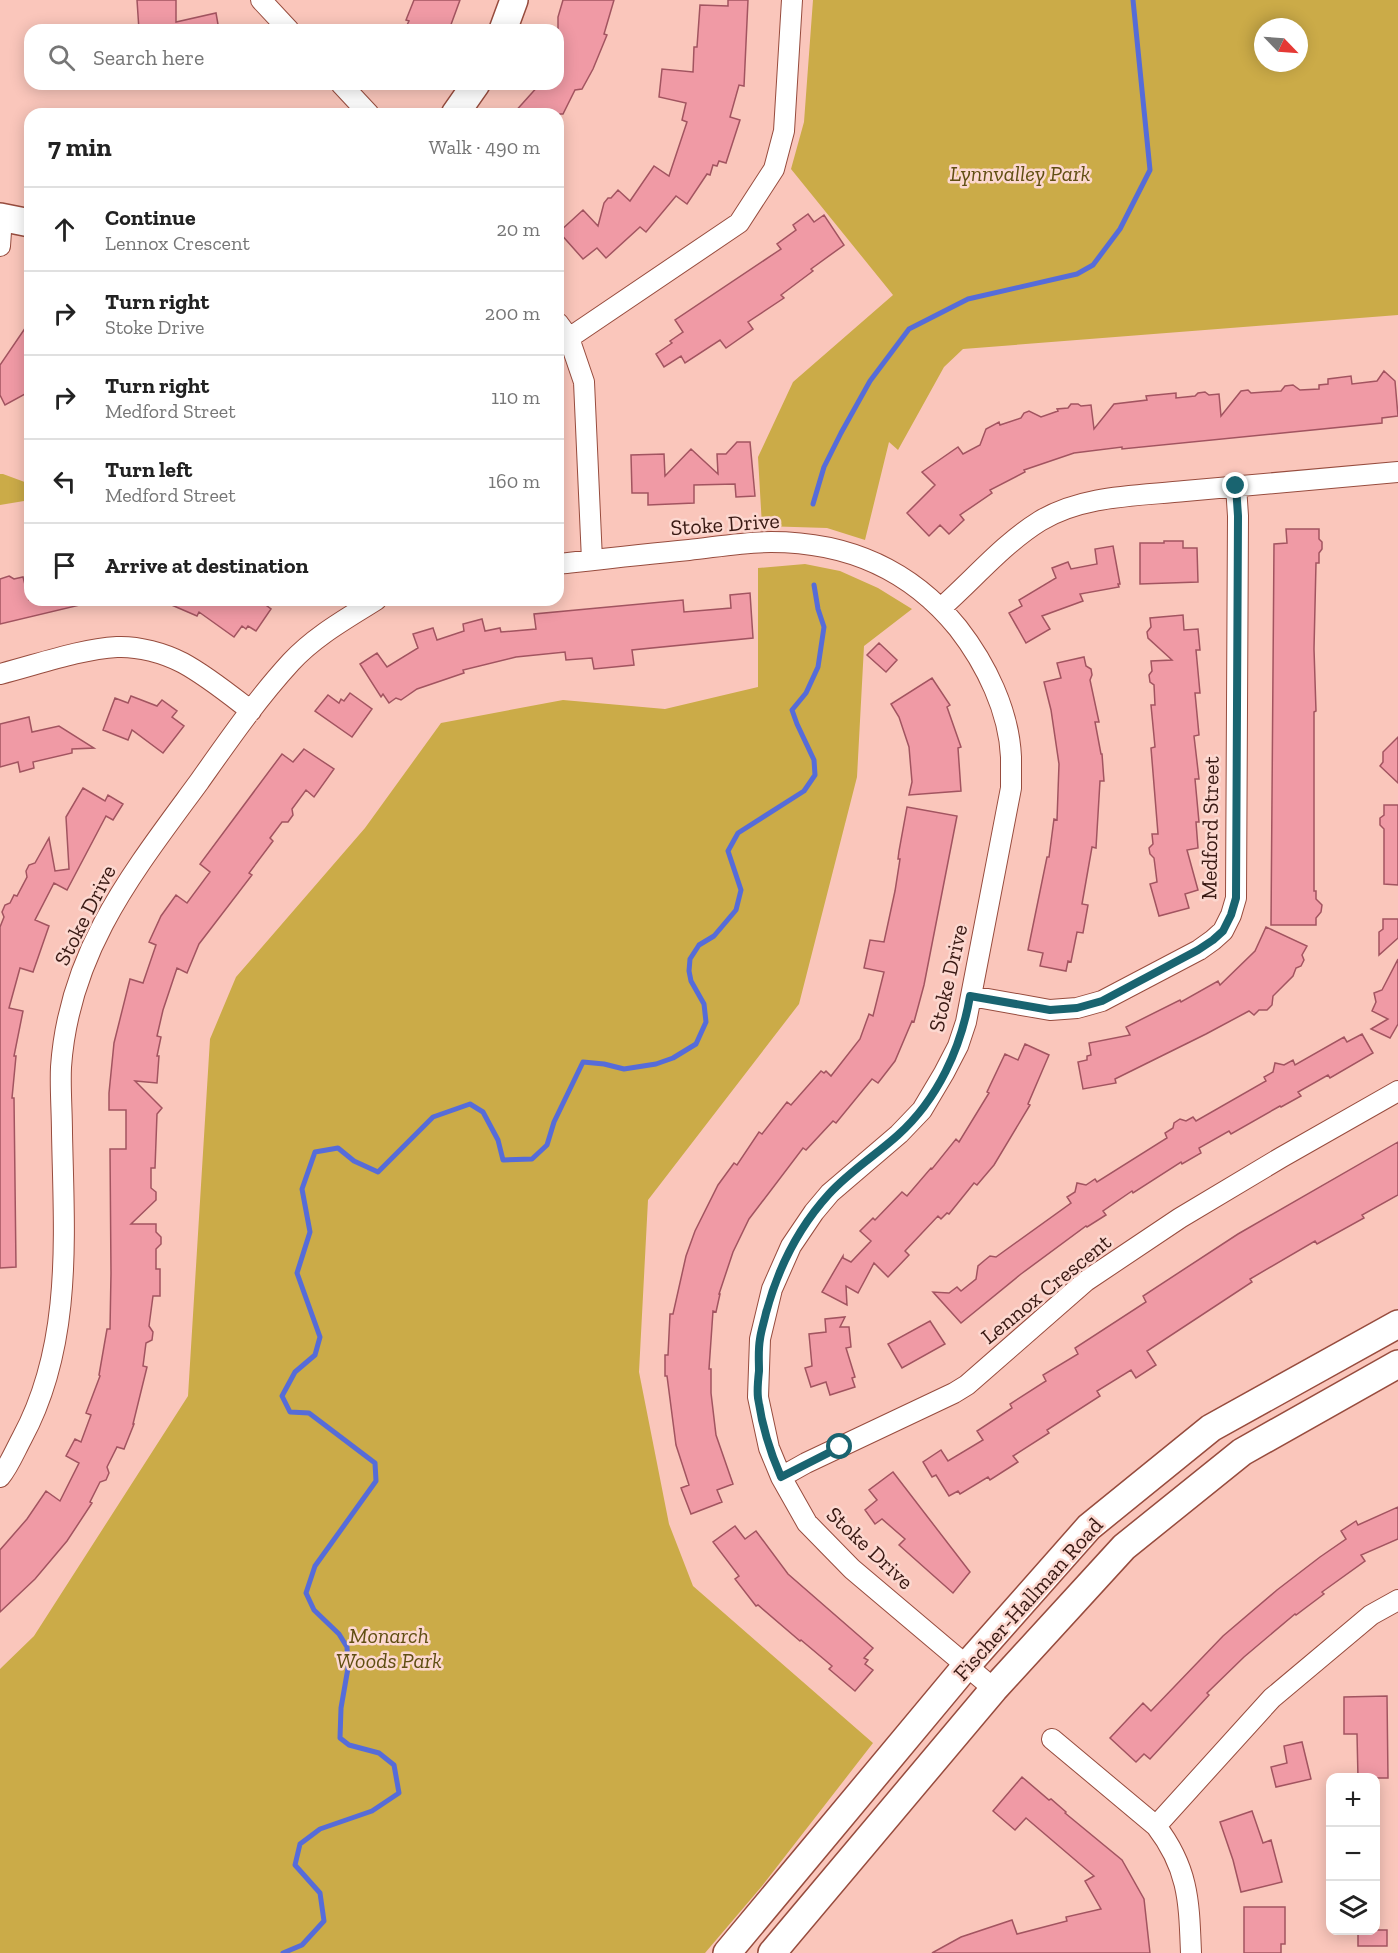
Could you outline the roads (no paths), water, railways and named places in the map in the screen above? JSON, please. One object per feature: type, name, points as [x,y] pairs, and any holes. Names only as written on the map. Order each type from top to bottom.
[{"type":"main road","points":[[505,24],[514,0]]},
{"type":"main road","points":[[459,108],[472,90]]},
{"type":"main road","points":[[1,217],[24,222]]},
{"type":"main road","name":"Fischer-Hallman Road","points":[[727,1953],[967,1665],[1089,1527],[1211,1428],[1398,1324]]},
{"type":"main road","name":"Fischer-Hallman Road","points":[[772,1953],[994,1689],[1124,1547],[1242,1452],[1398,1364]]},
{"type":"street","points":[[261,0],[283,24]]},
{"type":"street","points":[[592,560],[584,382],[564,331],[739,223],[774,169],[784,131],[792,0]]},
{"type":"street","points":[[347,90],[363,108]]},
{"type":"street","points":[[0,246],[1,217]]},
{"type":"street","points":[[941,608],[1003,549],[1041,521],[1077,504],[1236,486],[1398,472]]},
{"type":"street","name":"Medford Street","points":[[970,996],[1050,1010],[1077,1008],[1112,996],[1198,950],[1223,931],[1236,898],[1238,528],[1236,486]]},
{"type":"street","name":"Stoke Drive","points":[[564,563],[770,542],[811,545],[859,555],[889,569],[941,608],[970,643],[992,685],[1004,716],[1011,755],[1011,789],[966,1022],[958,1046],[922,1110],[899,1134],[842,1182],[814,1212],[790,1246],[772,1289],[760,1339],[758,1397],[769,1449],[781,1477],[807,1523],[852,1569],[994,1689]]},
{"type":"street","name":"Stoke Drive","points":[[0,1477],[31,1422],[48,1377],[57,1334],[64,1271],[61,1068],[67,1023],[75,989],[88,954],[108,913],[133,873],[251,711],[292,661],[327,630],[366,606]]},
{"type":"street","points":[[0,674],[92,650],[118,647],[140,648],[164,655],[197,671],[251,711]]},
{"type":"street","name":"Lennox Crescent","points":[[781,1477],[954,1393],[1086,1281],[1180,1218],[1398,1091]]},
{"type":"street","points":[[1156,1826],[1272,1698],[1371,1615],[1398,1600]]},
{"type":"street","points":[[1052,1739],[1156,1826],[1170,1844],[1183,1873],[1189,1904],[1191,1953]]},
{"type":"waterway","points":[[813,504],[824,467],[841,433],[870,381],[909,329],[968,299],[1077,274],[1093,265],[1120,229],[1150,170],[1133,0]]},
{"type":"waterway","points":[[283,1953],[302,1945],[324,1921],[320,1893],[295,1865],[300,1844],[320,1829],[372,1811],[399,1793],[394,1765],[379,1753],[349,1745],[340,1738],[341,1708],[348,1668],[347,1647],[339,1634],[314,1610],[306,1593],[315,1566],[376,1481],[375,1463],[309,1413],[290,1412],[282,1396],[295,1372],[315,1355],[320,1337],[297,1273],[310,1232],[302,1189],[315,1152],[338,1148],[354,1161],[378,1172],[433,1117],[470,1104],[483,1112],[498,1140],[503,1160],[532,1159],[547,1145],[554,1122],[583,1062],[624,1069],[656,1064],[673,1058],[696,1044],[706,1022],[704,1004],[691,981],[690,959],[699,945],[714,936],[736,910],[741,890],[728,851],[738,833],[804,791],[815,775],[814,760],[792,710],[806,693],[818,667],[824,627],[814,585]]},
{"type":"park label","name":"Lynnvalley Park","points":[[1020,173]]},
{"type":"park label","name":"Monarch Woods Park","points":[[389,1648]]}]
